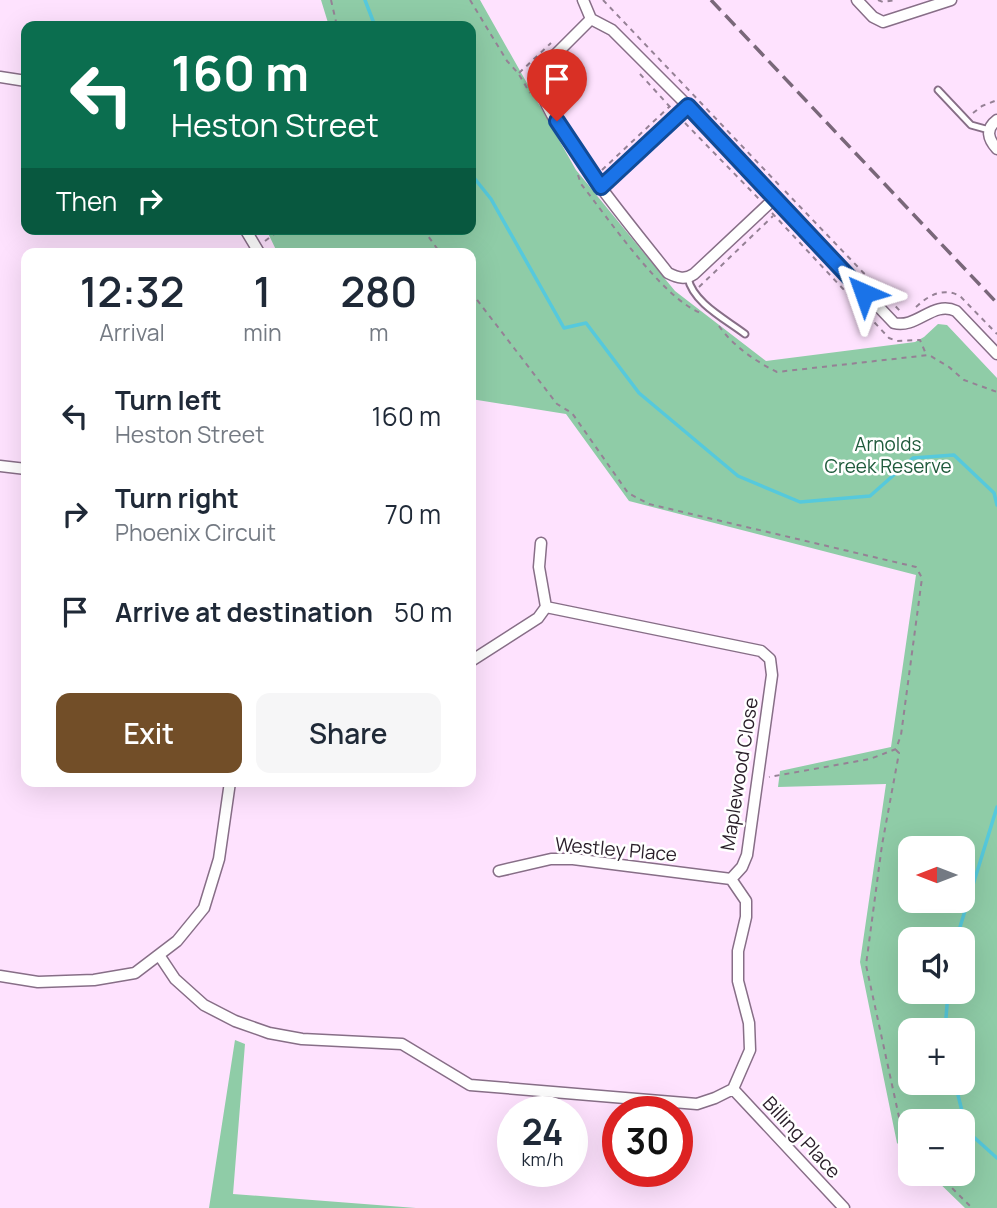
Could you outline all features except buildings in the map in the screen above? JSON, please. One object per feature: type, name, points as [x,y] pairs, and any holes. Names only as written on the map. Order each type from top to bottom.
[{"type":"street","points":[[583,0],[591,19],[612,30],[688,106],[894,323],[911,323],[936,309],[949,308],[956,311],[997,354]]},
{"type":"street","points":[[857,0],[873,17],[883,22],[951,0]]},
{"type":"street","points":[[591,19],[537,73],[539,90],[567,139],[601,187],[668,272],[678,278],[688,278],[776,197]]},
{"type":"street","points":[[0,77],[21,80]]},
{"type":"street","points":[[601,187],[688,106]]},
{"type":"street","points":[[997,120],[991,124],[989,131],[989,137],[997,149]]},
{"type":"street","points":[[0,466],[21,468]]},
{"type":"street","points":[[476,659],[538,618],[546,607],[539,566],[541,543]]},
{"type":"street","name":"Maplewood Close","points":[[546,607],[761,651],[770,659],[772,675],[747,855],[742,867],[731,879],[746,901],[746,917],[738,951],[738,981],[749,1023],[750,1050],[733,1089]]},
{"type":"street","points":[[0,976],[38,982],[94,980],[135,973],[177,941],[204,908],[219,859],[229,787]]},
{"type":"street","name":"Westley Place","points":[[499,871],[551,859],[573,859],[731,879]]},
{"type":"street","points":[[159,954],[175,979],[204,1005],[235,1021],[269,1033],[302,1039],[402,1044],[470,1085],[696,1104],[733,1089]]},
{"type":"street","name":"Billing Place","points":[[733,1089],[844,1208]]},
{"type":"lane","points":[[938,90],[970,124],[989,131]]},
{"type":"lane","points":[[688,278],[694,292],[745,334]]},
{"type":"path","points":[[331,0],[336,21]]},
{"type":"path","points":[[470,0],[532,97]]},
{"type":"path","points":[[603,0],[911,323]]},
{"type":"path","points":[[878,0],[895,0]]},
{"type":"path","points":[[518,73],[558,37]]},
{"type":"path","points":[[632,65],[889,338],[897,341],[920,340],[926,355]]},
{"type":"path","points":[[970,124],[976,109],[997,100]]},
{"type":"path","points":[[583,187],[670,106]]},
{"type":"path","points":[[578,174],[583,187],[668,292],[690,309],[701,313]]},
{"type":"path","points":[[694,292],[774,215]]},
{"type":"path","points":[[270,238],[274,235]]},
{"type":"path","points":[[476,299],[557,404],[572,414],[628,493],[649,504],[916,566],[922,578],[901,735],[896,749],[899,753],[866,965],[898,1112]]},
{"type":"path","points":[[717,324],[739,347],[777,372],[926,355],[949,367],[964,380],[997,393]]},
{"type":"path","points":[[757,779],[870,759],[896,749]]},
{"type":"path","points":[[950,1186],[972,1208]]},
{"type":"green space","name":"Arnolds Creek Reserve","points":[[321,0],[480,0],[576,170],[675,291],[766,361],[915,342],[938,324],[947,325],[997,378],[997,1208],[965,1208],[942,1186],[975,1186],[975,1109],[898,1109],[897,1143],[860,962],[886,784],[778,787],[780,771],[891,747],[916,575],[629,501],[566,414],[476,400],[476,248],[275,248],[269,235],[476,235],[476,21],[327,21]]},
{"type":"green space","points":[[235,1040],[245,1044],[233,1194],[416,1208],[209,1208]]},
{"type":"waterway","points":[[365,0],[373,21]]},
{"type":"waterway","points":[[476,180],[491,199],[564,328],[586,323],[639,393],[738,476],[800,502],[870,496],[913,458],[954,455],[994,493],[997,505]]},
{"type":"waterway","points":[[960,927],[997,807]]},
{"type":"waterway","points":[[946,1018],[947,1004]]},
{"type":"waterway","points":[[958,1095],[967,1131],[997,1158]]},
{"type":"railway","points":[[711,0],[997,303]]},
{"type":"route","points":[[557,121],[601,187],[688,106],[864,293]]}]
